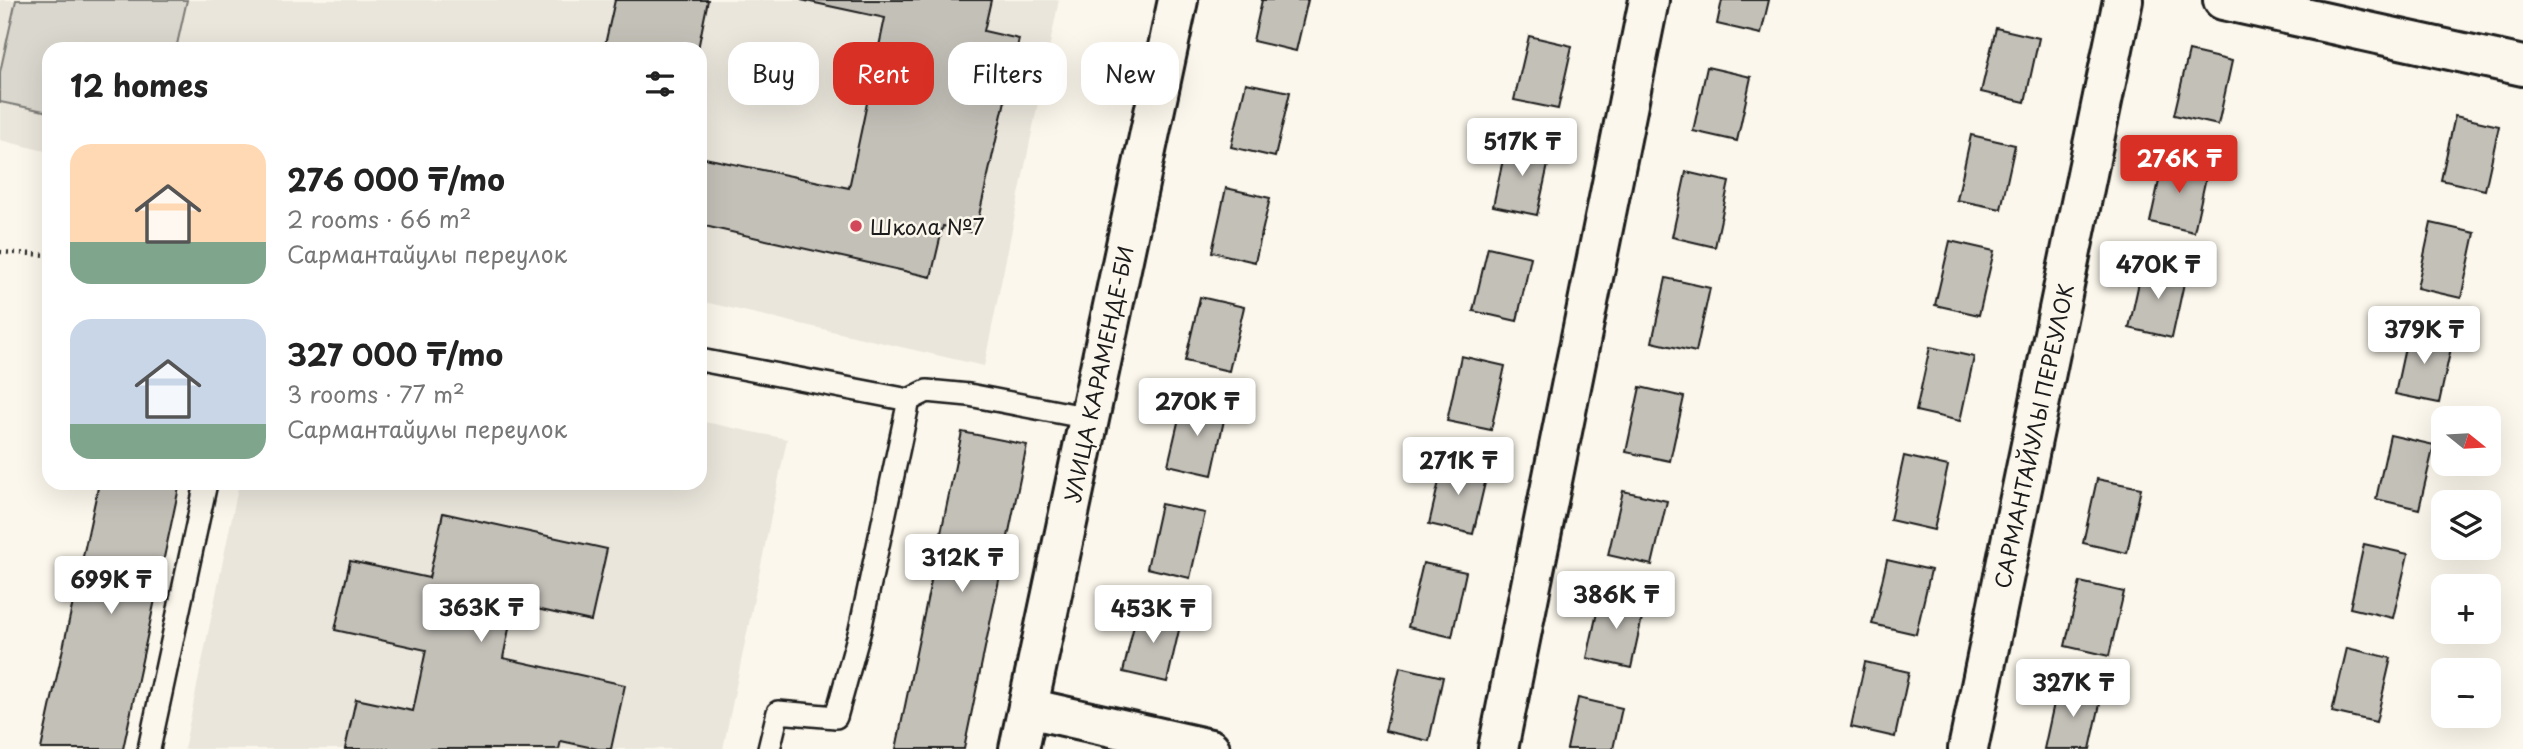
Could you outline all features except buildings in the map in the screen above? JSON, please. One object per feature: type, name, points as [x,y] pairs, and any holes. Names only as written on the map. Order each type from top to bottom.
[{"type":"street","name":"УЛИЦА КАРАМЕНДЕ-БИ","points":[[1019,749],[1178,0]]},
{"type":"street","points":[[1498,749],[1648,0]]},
{"type":"street","name":"САРМАНТАЙУЛЫ ПЕРЕУЛОК","points":[[1968,749],[2123,0]]},
{"type":"street","points":[[2223,0],[2523,66]]},
{"type":"street","points":[[1028,708],[1210,749]]},
{"type":"lane","points":[[707,361],[909,400],[926,391],[969,395],[1089,418]]},
{"type":"lane","points":[[769,749],[778,712],[836,717],[860,630],[909,400]]},
{"type":"lane","points":[[149,749],[204,490]]},
{"type":"path","points":[[0,252],[42,255]]},
{"type":"shaded area","name":"Школа №7","points":[[0,0],[1059,0],[1050,42],[948,42],[948,105],[1037,105],[984,366],[707,303],[707,42],[42,42],[42,150],[0,140]]},
{"type":"shaded area","points":[[16,0],[187,0],[178,42],[42,42],[42,111],[0,102],[0,72]]},
{"type":"shaded area","points":[[707,422],[787,439],[723,749],[184,749],[238,490],[707,490]]},
{"type":"place","name":"Школа №7","points":[[856,226]]}]
